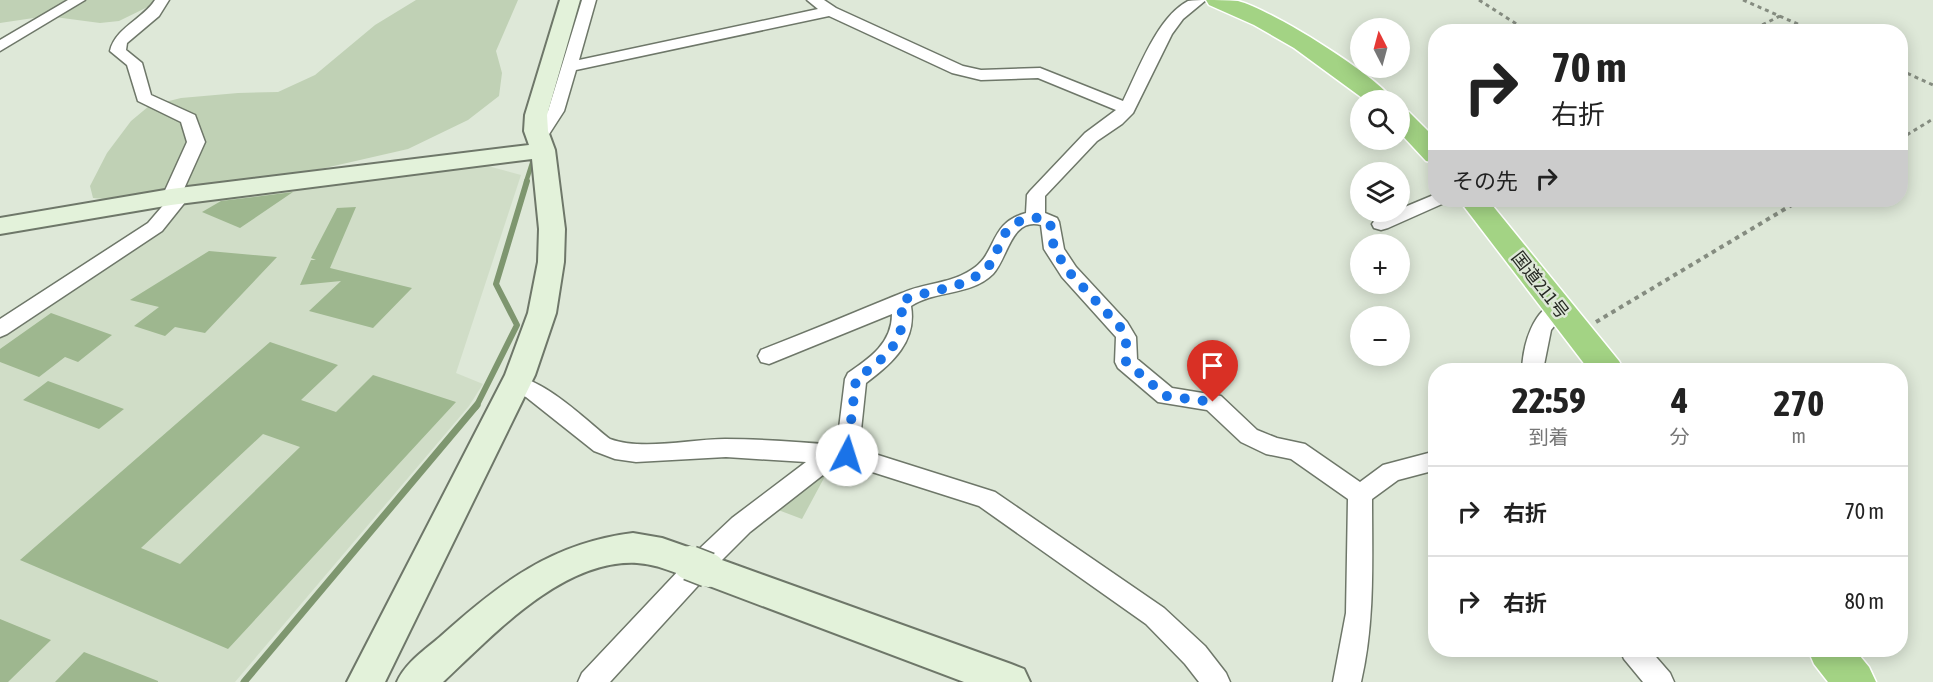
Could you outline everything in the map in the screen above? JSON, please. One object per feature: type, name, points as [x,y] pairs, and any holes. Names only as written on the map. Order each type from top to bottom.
[{"type":"highway","points":[[1217,0],[1261,18],[1293,36],[1368,90]]},
{"type":"highway","points":[[1410,128],[1428,146]]},
{"type":"highway","name":"国道211号","points":[[1479,207],[1601,363]]},
{"type":"highway","points":[[1834,657],[1854,682]]},
{"type":"street","points":[[0,46],[78,0]]},
{"type":"street","points":[[0,329],[155,227],[176,196],[196,142],[189,119],[144,98],[134,63],[118,51],[117,47],[120,41],[154,13],[163,0]]},
{"type":"street","points":[[366,682],[516,384],[534,341],[542,313],[550,262],[552,229],[536,115],[570,0]]},
{"type":"street","points":[[541,144],[556,111],[589,0]]},
{"type":"street","points":[[814,0],[831,11],[958,70],[981,75],[1040,73],[1127,109]]},
{"type":"street","points":[[1035,218],[1036,195],[1090,137],[1116,120],[1127,109],[1165,33],[1178,16],[1199,0]]},
{"type":"street","points":[[569,67],[831,11]]},
{"type":"street","points":[[0,226],[176,196],[541,144]]},
{"type":"street","points":[[1381,224],[1428,203]]},
{"type":"street","points":[[768,356],[908,298],[979,275],[990,265],[1003,237],[1017,222],[1044,218],[1050,222],[1054,249],[1069,272],[1120,327],[1126,337],[1126,362],[1166,396],[1213,402],[1249,436],[1274,447],[1297,451],[1360,495]]},
{"type":"street","points":[[592,682],[732,533],[840,454],[856,379],[891,350],[903,326],[900,303]]},
{"type":"street","points":[[1533,363],[1536,337],[1545,320],[1559,309]]},
{"type":"street","points":[[516,384],[534,391],[602,445],[615,450],[636,453],[726,448],[840,454],[987,499],[1155,616],[1196,655],[1215,682]]},
{"type":"street","points":[[1360,495],[1391,472],[1428,462]]},
{"type":"street","points":[[1347,682],[1354,660],[1359,627],[1360,495]]},
{"type":"street","points":[[416,682],[523,589],[568,563],[611,549],[635,548],[657,551],[973,675],[1011,682]]},
{"type":"street","points":[[1639,657],[1660,682]]},
{"type":"path","points":[[1479,0],[1516,24]]},
{"type":"path","points":[[1743,0],[1798,24]]},
{"type":"path","points":[[1764,24],[1781,16]]},
{"type":"path","points":[[1908,74],[1933,85]]},
{"type":"path","points":[[1908,134],[1933,119]]},
{"type":"path","points":[[1577,334],[1788,207]]},
{"type":"shaded area","points":[[0,0],[162,0],[119,21],[100,23],[47,16],[0,23]]},
{"type":"shaded area","points":[[416,0],[518,0],[496,51],[502,73],[499,96],[468,120],[408,149],[325,168],[170,194],[118,200],[93,198],[90,186],[107,153],[131,121],[149,106],[181,98],[278,92],[315,75],[375,25]]},
{"type":"shaded area","points":[[477,163],[521,175],[456,373],[483,384],[469,406],[235,682],[0,682],[0,334],[186,199]]},
{"type":"shaded area","points":[[831,465],[802,519],[773,508]]},
{"type":"building","points":[[293,192],[240,228],[202,212],[221,201]]},
{"type":"building","points":[[356,207],[330,268],[412,288],[373,328],[309,311],[341,281],[300,285],[311,260],[316,260],[311,258],[337,208]]},
{"type":"building","points":[[209,251],[277,257],[205,333],[175,327],[165,336],[134,326],[159,307],[130,300]]},
{"type":"building","points":[[51,313],[112,335],[78,362],[65,357],[39,377],[0,362],[0,349]]},
{"type":"building","points":[[270,342],[338,365],[301,400],[336,412],[373,375],[456,402],[228,649],[20,560]],"holes":[[[263,434],[300,447],[180,564],[141,548]]]},
{"type":"building","points":[[48,381],[124,409],[99,429],[23,400]]},
{"type":"building","points":[[0,619],[51,640],[8,682],[0,682]]},
{"type":"building","points":[[84,652],[158,681],[158,682],[55,682]]},
{"type":"waterway","points":[[551,101],[563,62]]},
{"type":"waterway","points":[[526,182],[533,160]]},
{"type":"waterway","points":[[477,405],[517,325],[496,284],[527,181]]},
{"type":"waterway","points":[[244,682],[477,405]]},
{"type":"route","points":[[847,455],[852,396],[856,379],[891,350],[903,326],[900,303],[908,298],[979,275],[990,265],[1003,237],[1017,222],[1026,219],[1044,218],[1050,222],[1054,249],[1069,272],[1120,327],[1126,337],[1126,362],[1166,396],[1213,402]]}]
